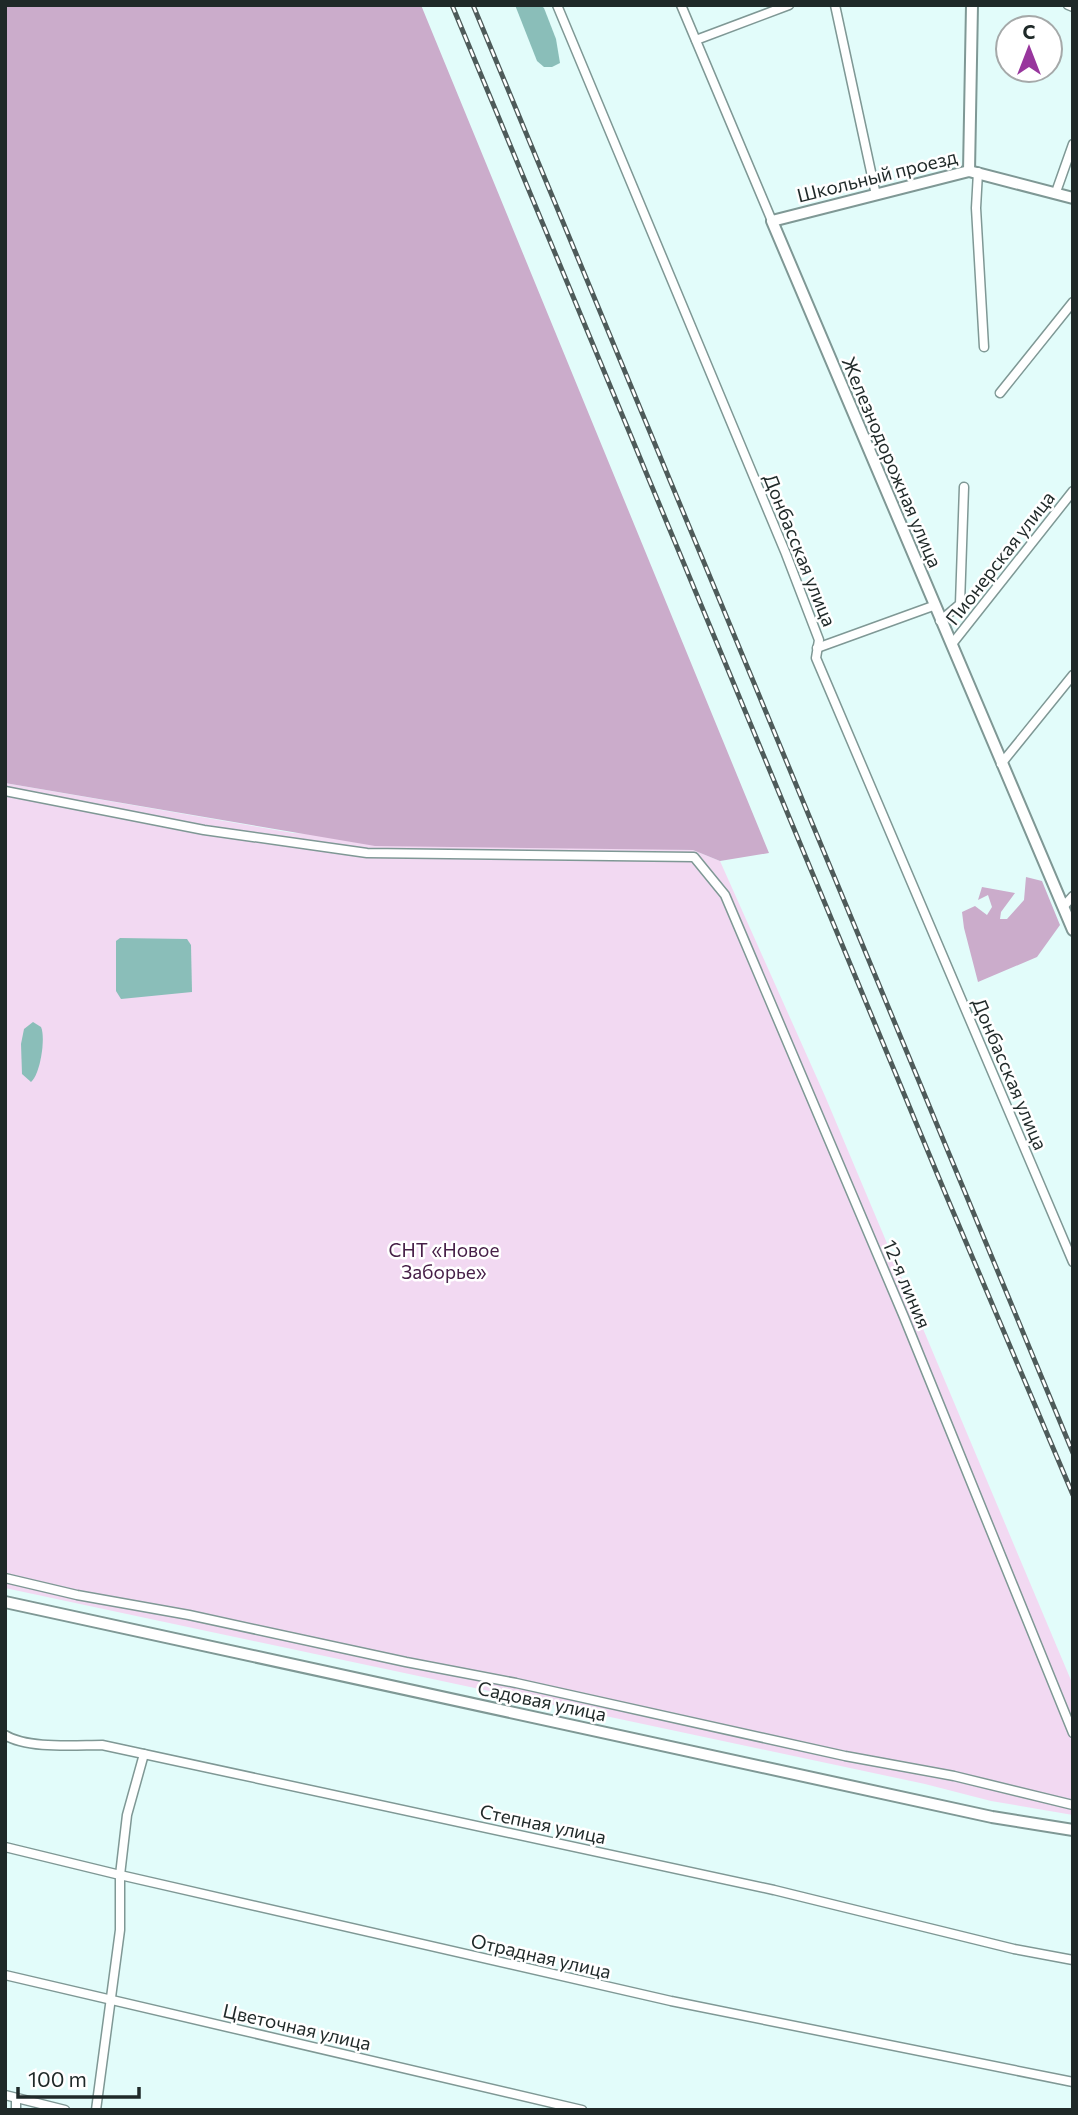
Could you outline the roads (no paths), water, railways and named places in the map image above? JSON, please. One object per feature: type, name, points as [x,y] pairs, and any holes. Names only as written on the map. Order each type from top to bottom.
[{"type":"street","name":"Донбасская улица","points":[[557,5],[786,554],[818,640],[816,658],[1073,1262]]},
{"type":"street","name":"Железнодорожная улица","points":[[681,5],[933,606],[952,644],[1073,930]]},
{"type":"street","points":[[696,40],[789,5]]},
{"type":"street","points":[[835,5],[876,195]]},
{"type":"street","points":[[972,5],[974,171],[984,346]]},
{"type":"street","points":[[1056,192],[1073,144]]},
{"type":"street","name":"Школьный проезд","points":[[772,220],[974,171],[1073,198]]},
{"type":"street","points":[[1000,393],[1073,302]]},
{"type":"street","points":[[964,487],[960,604],[972,618]]},
{"type":"street","name":"Пионерская улица","points":[[952,644],[1073,491]]},
{"type":"street","points":[[940,621],[960,604]]},
{"type":"street","points":[[817,648],[933,606]]},
{"type":"street","points":[[1001,764],[1073,675]]},
{"type":"street","name":"12-я линия","points":[[5,791],[204,830],[367,853],[694,857],[725,894],[904,1317],[1073,1733]]},
{"type":"street","points":[[1063,907],[1073,896]]},
{"type":"street","points":[[5,1577],[77,1595],[189,1615],[516,1683],[845,1756],[954,1776],[1073,1805]]},
{"type":"street","name":"Садовая улица","points":[[5,1602],[992,1817],[1073,1830]]},
{"type":"street","name":"Степная улица","points":[[5,1735],[14,1740],[102,1745],[145,1754],[774,1890],[1014,1949],[1073,1960]]},
{"type":"street","points":[[96,2110],[120,1930],[120,1875],[127,1815],[145,1754]]},
{"type":"street","name":"Отрадная улица","points":[[5,1847],[670,2001],[1073,2082]]},
{"type":"street","name":"Цветочная улица","points":[[5,1975],[582,2110]]},
{"type":"street","points":[[5,2095],[65,2110]]},
{"type":"street","points":[[16,2099],[16,2110]]},
{"type":"water","points":[[515,5],[540,5],[544,8],[556,39],[560,63],[544,67],[537,61]]},
{"type":"water","points":[[120,938],[187,939],[191,945],[192,992],[121,999],[116,991],[116,941]]},
{"type":"water","points":[[33,1022],[41,1027],[43,1039],[39,1064],[31,1082],[22,1074],[21,1044],[24,1029]]},
{"type":"railway","points":[[452,5],[1073,1495]]},
{"type":"railway","points":[[473,5],[1073,1453]]},
{"type":"park label","name":"СНТ «Новое Заборье»","points":[[444,1261]]}]
